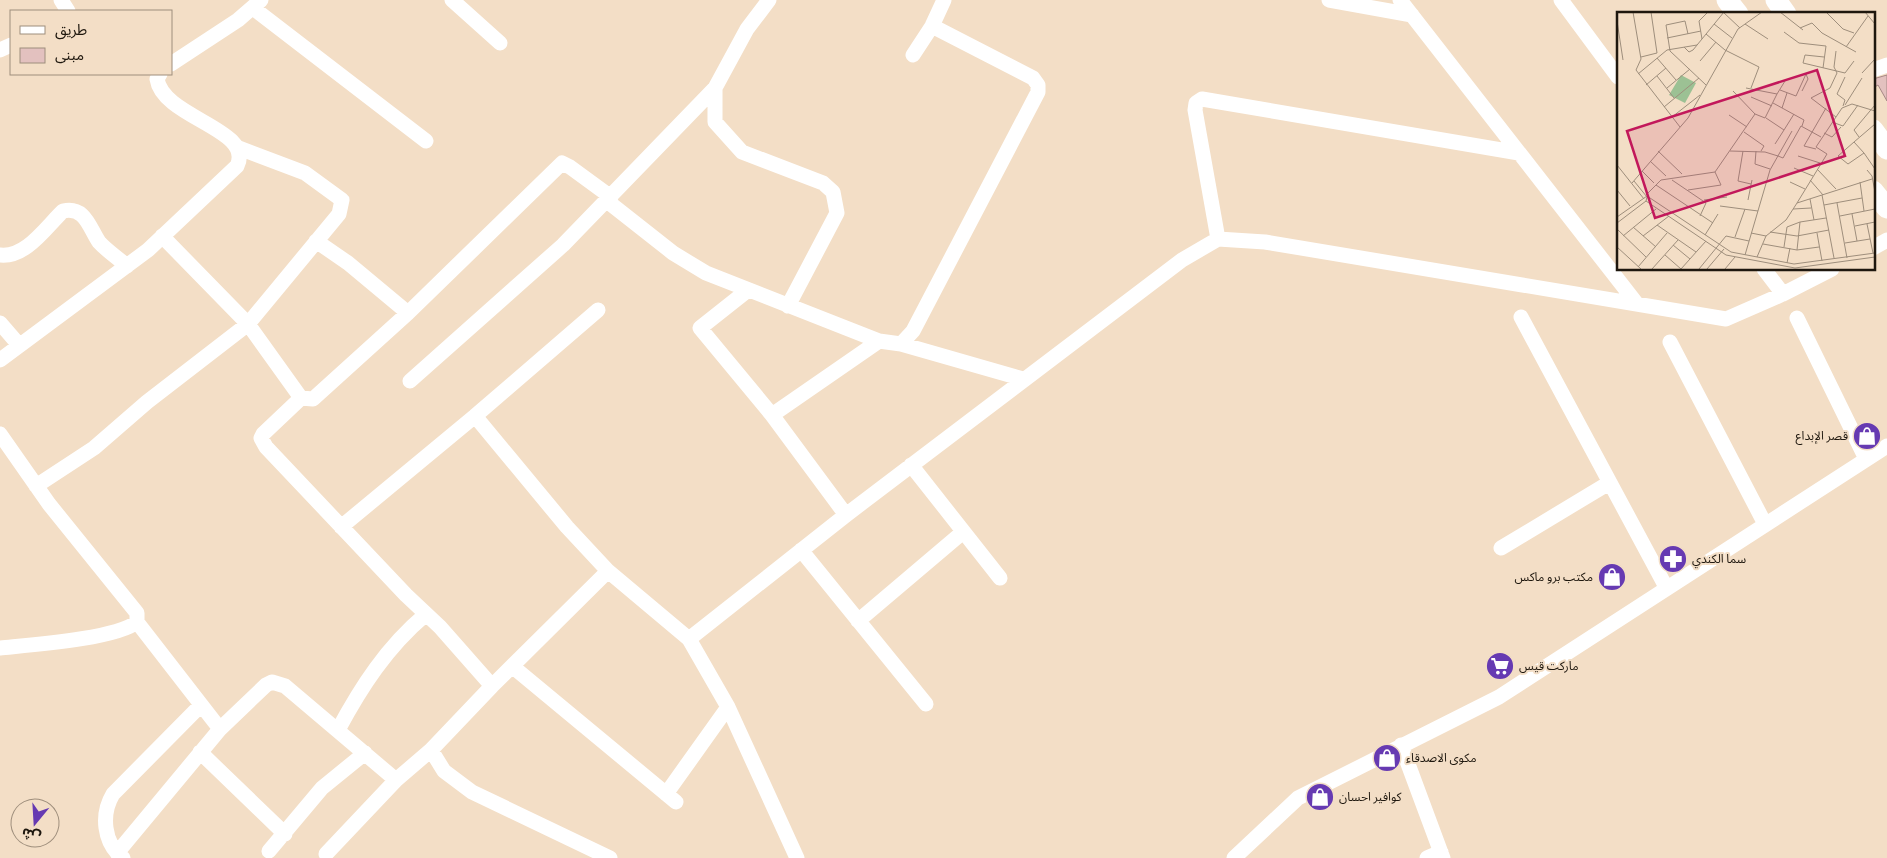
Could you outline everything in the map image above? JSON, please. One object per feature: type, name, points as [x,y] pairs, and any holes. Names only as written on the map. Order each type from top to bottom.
[{"type":"main road","points":[[1727,0],[1736,12]]},
{"type":"main road","points":[[1776,0],[1785,12]]},
{"type":"main road","points":[[1874,131],[1887,148]]},
{"type":"main road","points":[[1874,192],[1887,208]]},
{"type":"street","points":[[452,0],[500,43]]},
{"type":"street","points":[[410,380],[563,245],[715,88],[748,29],[769,0]]},
{"type":"street","points":[[913,55],[932,26],[944,0]]},
{"type":"street","points":[[1329,0],[1412,15]]},
{"type":"street","points":[[1400,0],[1637,304]]},
{"type":"street","points":[[1561,0],[1617,76]]},
{"type":"street","points":[[172,63],[191,53],[257,4],[426,141]]},
{"type":"street","points":[[901,344],[912,331],[1038,92],[1038,85],[1033,78],[932,26]]},
{"type":"street","points":[[1874,70],[1887,65]]},
{"type":"street","points":[[0,360],[127,266],[237,166],[241,158],[239,148],[233,140],[188,113],[164,95],[159,89],[157,79],[159,75]]},
{"type":"street","points":[[715,88],[715,122],[742,152],[824,183],[833,192],[837,213],[788,306]]},
{"type":"street","points":[[1218,239],[1195,110],[1196,103],[1202,99],[1519,152]]},
{"type":"street","points":[[36,486],[94,448],[147,402],[248,324],[339,214],[342,200],[305,173],[239,148]]},
{"type":"street","points":[[492,686],[440,627],[425,615],[266,447],[262,438],[263,434],[301,398],[313,399],[408,313],[562,164],[570,167],[672,253],[706,272],[879,341],[901,344],[1023,379]]},
{"type":"street","points":[[0,255],[9,256],[20,253],[63,211],[70,209],[83,214],[100,242],[127,266]]},
{"type":"street","points":[[162,236],[248,324],[301,398]]},
{"type":"street","points":[[689,639],[1023,379],[1182,260],[1218,239],[1265,242],[1726,319],[1783,294],[1830,270]]},
{"type":"street","points":[[1874,247],[1887,240]]},
{"type":"street","points":[[316,242],[348,263],[408,313]]},
{"type":"street","points":[[1765,270],[1783,294]]},
{"type":"street","points":[[748,290],[700,328],[772,415],[846,515]]},
{"type":"street","points":[[341,527],[475,416],[598,310]]},
{"type":"street","points":[[1521,318],[1666,587]]},
{"type":"street","points":[[1798,318],[1866,459]]},
{"type":"street","points":[[0,323],[20,345]]},
{"type":"street","points":[[772,415],[879,341]]},
{"type":"street","points":[[1670,342],[1765,524]]},
{"type":"street","points":[[475,416],[567,527],[608,571],[689,639],[728,707],[797,858]]},
{"type":"street","points":[[0,434],[36,486],[137,614],[136,622],[131,626],[53,643],[0,648]]},
{"type":"street","points":[[1234,858],[1298,798],[1498,697],[1887,446]]},
{"type":"street","points":[[911,465],[1000,578]]},
{"type":"street","points":[[1501,548],[1609,483]]},
{"type":"street","points":[[858,621],[963,532]]},
{"type":"street","points":[[801,550],[926,704]]},
{"type":"street","points":[[326,854],[396,780],[431,750],[492,686],[608,571]]},
{"type":"street","points":[[338,730],[355,699],[386,652],[425,615]]},
{"type":"street","points":[[136,622],[220,728]]},
{"type":"street","points":[[512,666],[671,798],[728,707]]},
{"type":"street","points":[[201,705],[113,794],[108,802],[104,824],[120,856],[220,728],[266,685],[272,682],[285,686],[396,780]]},
{"type":"street","points":[[1401,745],[1442,855],[1427,858]]},
{"type":"street","points":[[431,750],[444,771],[472,792],[610,858]]},
{"type":"street","points":[[200,752],[285,834]]},
{"type":"street","points":[[269,851],[322,788],[364,753]]},
{"type":"building","points":[[1887,75],[1887,101],[1878,85],[1874,87],[1874,79]]},
{"type":"place","name":"قصر الإبداع","points":[[1867,436]]},
{"type":"place","name":"سما الكندي","points":[[1673,559]]},
{"type":"place","name":"مكتب برو ماكس","points":[[1612,577]]},
{"type":"place","name":"ماركت قيس","points":[[1500,666]]},
{"type":"place","name":"مكوى الاصدقاء","points":[[1387,758]]},
{"type":"place","name":"كوافير احسان","points":[[1320,797]]}]
